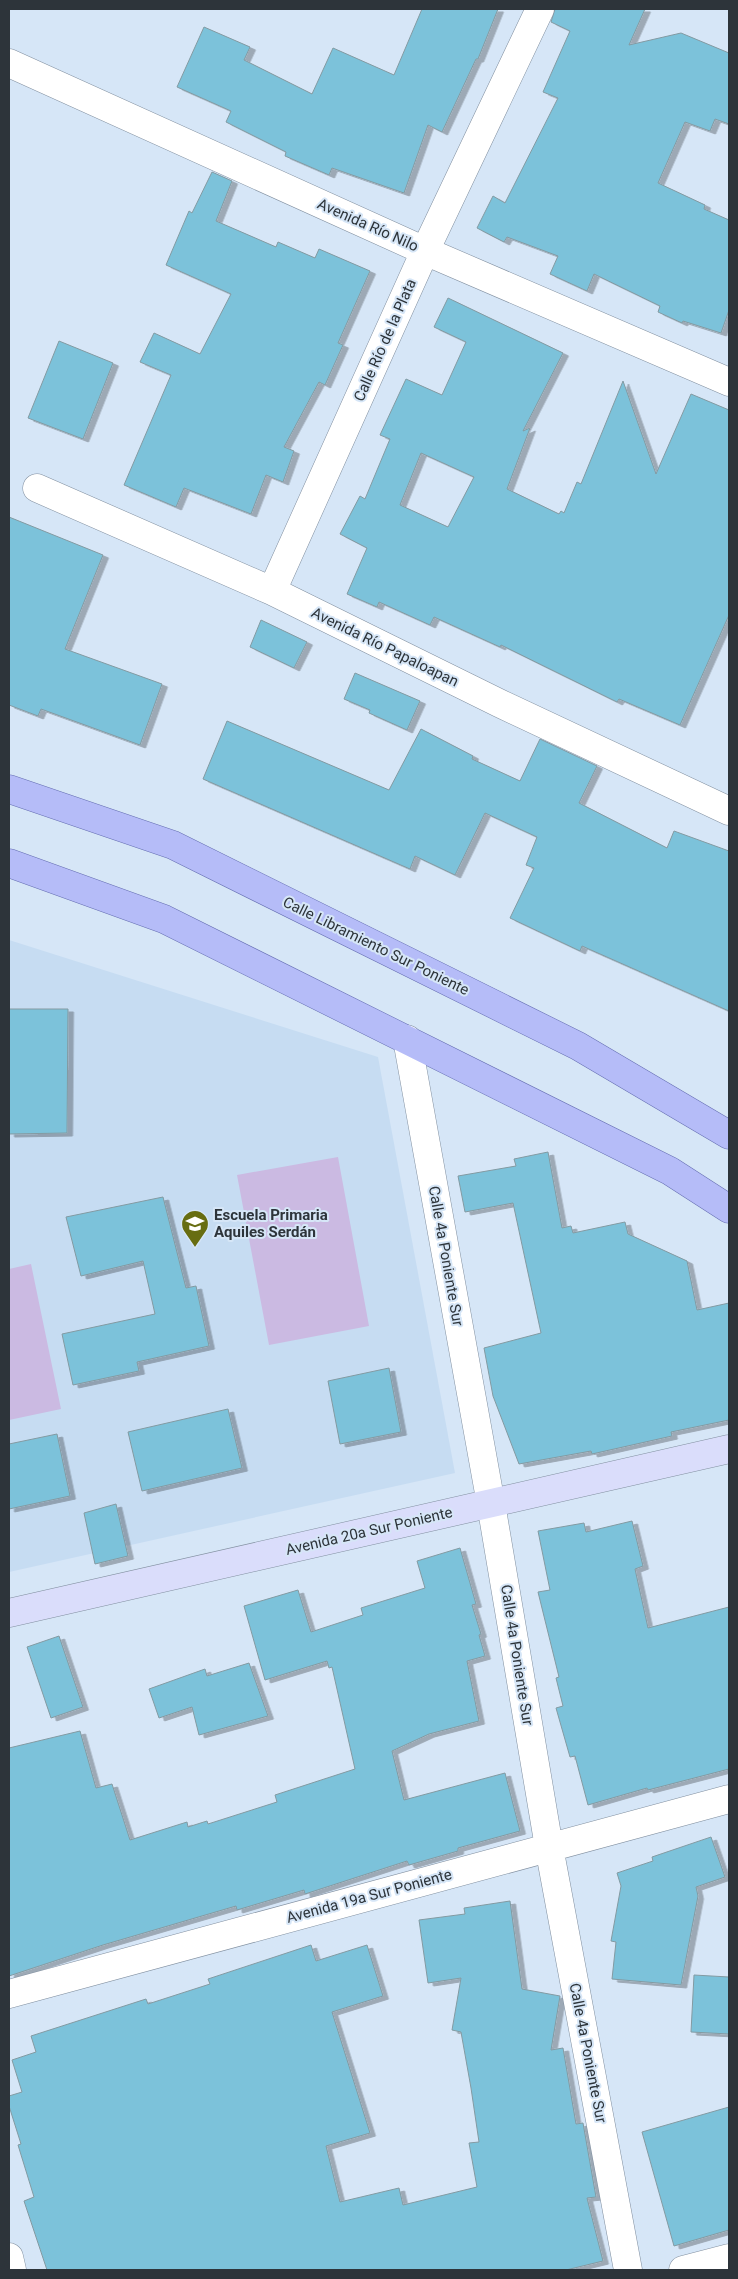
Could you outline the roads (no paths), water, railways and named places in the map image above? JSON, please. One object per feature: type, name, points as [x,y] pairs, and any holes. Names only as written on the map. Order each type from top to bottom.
[{"type":"main road","name":"Calle Libramiento Sur Poniente","points":[[9,789],[173,845],[578,1046],[729,1135]]},
{"type":"main road","points":[[9,862],[164,919],[670,1171],[729,1209]]},
{"type":"street","name":"Calle Río de la Plata","points":[[272,592],[425,251],[540,9]]},
{"type":"street","name":"Avenida Río Nilo","points":[[9,63],[425,251],[729,382]]},
{"type":"street","name":"Avenida Río Papaloapan","points":[[37,488],[272,592],[499,703],[729,811]]},
{"type":"street","name":"Calle 4a Poniente Sur","points":[[407,1039],[492,1504],[549,1846],[628,2270]]},
{"type":"street","name":"Avenida 20a Sur Poniente","points":[[9,1613],[729,1449]]},
{"type":"street","name":"Avenida 19a Sur Poniente","points":[[9,1994],[729,1798]]},
{"type":"street","points":[[9,2257],[12,2270]]},
{"type":"street","points":[[682,2270],[729,2258]]},
{"type":"place","name":"Escuela Primaria Aquiles Serdán","points":[[195,1248]]}]
